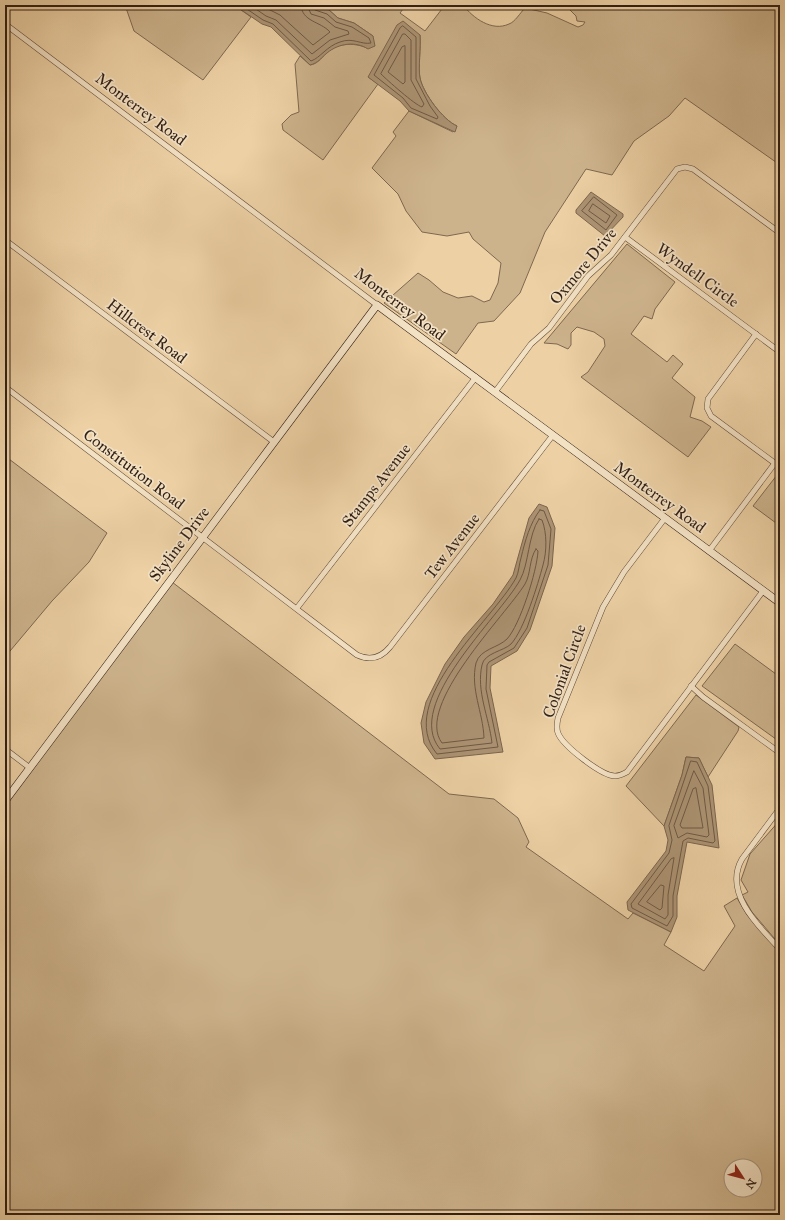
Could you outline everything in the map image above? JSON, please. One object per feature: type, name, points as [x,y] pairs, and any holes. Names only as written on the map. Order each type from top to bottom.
[{"type":"street","name":"Monterrey Road","points":[[5,24],[378,305],[780,603]]},
{"type":"street","name":"Oxmore Drive","points":[[495,392],[531,344],[549,328],[588,276],[611,255],[675,170],[685,167],[693,169],[780,233]]},
{"type":"street","name":"Wyndell Circle","points":[[625,237],[780,352]]},
{"type":"street","name":"Hillcrest Road","points":[[5,240],[274,442]]},
{"type":"street","name":"Skyline Drive","points":[[5,801],[202,536],[378,305]]},
{"type":"street","points":[[756,334],[708,399],[707,408],[711,416],[780,467]]},
{"type":"street","name":"Stamps Avenue","points":[[297,608],[476,378]]},
{"type":"street","name":"Constitution Road","points":[[5,387],[363,657]]},
{"type":"street","name":"Tew Avenue","points":[[363,657],[373,658],[386,652],[553,435]]},
{"type":"street","points":[[710,551],[775,463]]},
{"type":"street","name":"Colonial Circle","points":[[665,518],[624,572],[603,606],[558,718],[558,734],[573,750],[604,772],[613,776],[621,775],[631,767],[763,591]]},
{"type":"street","points":[[691,686],[780,753]]},
{"type":"street","points":[[5,749],[30,768]]},
{"type":"street","points":[[780,808],[738,866],[736,882],[739,895],[750,914],[780,949]]},
{"type":"shaded area","points":[[125,5],[234,5],[251,17],[203,80],[134,31]]},
{"type":"shaded area","points":[[312,5],[396,5],[403,9],[400,13],[425,31],[445,5],[463,5],[477,19],[496,26],[503,26],[511,23],[525,8],[547,13],[578,27],[583,25],[585,22],[577,21],[576,16],[565,5],[780,5],[780,165],[685,98],[669,116],[634,141],[612,175],[586,169],[545,232],[520,293],[494,321],[478,323],[456,354],[384,303],[418,273],[443,292],[458,298],[472,296],[484,302],[490,300],[498,283],[501,263],[473,239],[469,232],[447,236],[422,232],[406,211],[398,194],[372,168],[396,136],[393,132],[409,111],[453,132],[457,126],[446,118],[434,105],[422,84],[419,74],[420,35],[368,77],[378,84],[323,160],[283,130],[282,124],[291,115],[299,112],[295,64],[300,56],[310,65],[315,64],[330,50],[340,46],[351,44],[367,48],[373,36],[354,23],[338,18],[329,10]]},
{"type":"shaded area","points":[[627,244],[675,282],[655,309],[652,319],[644,316],[631,334],[667,362],[673,355],[683,364],[672,378],[695,397],[690,417],[702,421],[711,427],[688,457],[581,377],[588,372],[605,346],[604,339],[594,332],[577,327],[571,333],[571,345],[568,349],[557,344],[544,343]]},
{"type":"shaded area","points":[[5,456],[107,533],[89,562],[52,601],[5,657]]},
{"type":"shaded area","points":[[777,475],[780,478],[780,526],[753,506]]},
{"type":"shaded area","points":[[172,582],[449,794],[494,799],[518,818],[529,842],[526,847],[628,919],[633,913],[671,932],[664,945],[704,971],[735,926],[724,906],[737,898],[747,915],[780,953],[780,1215],[5,1215],[5,806]]},
{"type":"shaded area","points":[[735,644],[780,677],[780,742],[702,686]]},
{"type":"shaded area","points":[[696,695],[739,727],[738,731],[708,777],[699,758],[686,757],[682,775],[664,826],[626,786]]},
{"type":"shaded area","points":[[780,820],[780,945],[752,912],[742,895],[748,892],[741,880],[750,854]]},
{"type":"water","points":[[234,5],[312,5],[329,10],[338,18],[354,23],[373,36],[375,46],[368,49],[363,46],[353,44],[342,45],[310,65],[271,27],[262,24]]},
{"type":"water","points":[[403,21],[420,35],[419,74],[425,91],[440,112],[457,126],[455,132],[409,111],[400,101],[368,77],[397,25]]},
{"type":"water","points":[[591,192],[623,214],[623,217],[605,236],[576,213],[576,210]]},
{"type":"water","points":[[539,504],[547,507],[555,528],[552,566],[530,630],[517,651],[491,666],[490,688],[503,752],[435,759],[424,743],[421,723],[426,702],[445,664],[464,637],[493,604],[513,575],[529,518]]},
{"type":"water","points":[[686,757],[699,758],[712,785],[719,848],[687,842],[677,896],[677,917],[671,932],[628,910],[627,902],[666,851],[668,840],[664,826],[682,775]]}]
